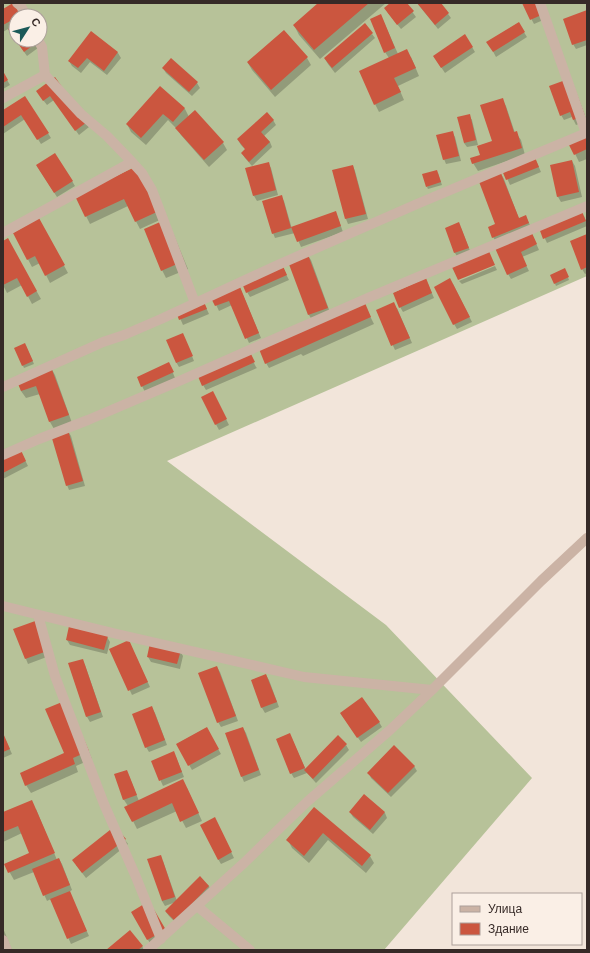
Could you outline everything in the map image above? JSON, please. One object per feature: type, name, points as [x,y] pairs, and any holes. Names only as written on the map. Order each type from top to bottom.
[{"type":"lane","points":[[3,387],[103,342],[124,335],[416,204],[587,133],[540,3]]},
{"type":"lane","points":[[42,48],[45,75],[81,114],[107,136],[142,173],[152,190],[195,303]]},
{"type":"lane","points":[[3,98],[45,75]]},
{"type":"lane","points":[[3,233],[132,162]]},
{"type":"lane","points":[[3,455],[102,414],[370,297],[587,206]]},
{"type":"lane","points":[[148,950],[244,863],[297,811],[390,730],[541,581],[587,538]]},
{"type":"lane","points":[[3,606],[304,677],[432,690]]},
{"type":"lane","points":[[38,615],[55,676],[104,804],[161,939]]},
{"type":"lane","points":[[197,906],[250,950]]},
{"type":"lane","points":[[3,940],[7,950]]},
{"type":"green space","points":[[3,3],[587,3],[587,276],[167,461],[386,625],[532,778],[384,950],[3,950]]},
{"type":"building","points":[[13,3],[16,8],[8,8],[8,22],[3,25],[3,9]]},
{"type":"building","points":[[318,3],[369,3],[314,50],[293,25]]},
{"type":"building","points":[[390,3],[407,3],[414,11],[397,25],[384,8]]},
{"type":"building","points":[[417,3],[441,3],[449,13],[435,25]]},
{"type":"building","points":[[522,3],[541,3],[546,13],[530,20]]},
{"type":"building","points":[[587,10],[587,40],[572,45],[563,19]]},
{"type":"building","points":[[381,14],[395,48],[384,53],[370,19]]},
{"type":"building","points":[[519,22],[525,32],[493,52],[486,42]]},
{"type":"building","points":[[365,23],[373,33],[332,68],[324,58]]},
{"type":"building","points":[[284,30],[308,57],[271,90],[247,62]]},
{"type":"building","points":[[91,31],[118,52],[104,71],[87,58],[78,68],[68,61]]},
{"type":"building","points":[[465,34],[473,47],[441,68],[433,56]]},
{"type":"building","points":[[21,48],[29,48],[24,52]]},
{"type":"building","points":[[407,49],[416,68],[394,78],[401,92],[374,105],[359,71]]},
{"type":"building","points":[[171,58],[198,82],[189,92],[162,68]]},
{"type":"building","points":[[3,71],[8,80],[3,83]]},
{"type":"building","points":[[55,77],[87,122],[75,131],[50,96],[43,101],[36,91]]},
{"type":"building","points":[[571,78],[585,116],[573,120],[570,112],[560,116],[549,86]]},
{"type":"building","points":[[160,86],[185,108],[173,122],[163,114],[141,138],[126,124]]},
{"type":"building","points":[[25,96],[49,133],[37,140],[21,115],[3,127],[3,110]]},
{"type":"building","points":[[503,98],[514,132],[517,131],[522,148],[472,164],[470,158],[480,155],[477,146],[492,141],[480,105]]},
{"type":"building","points":[[195,110],[224,142],[204,160],[175,128]]},
{"type":"building","points":[[267,112],[274,120],[261,132],[270,142],[249,162],[241,153],[245,149],[237,139]]},
{"type":"building","points":[[470,114],[476,140],[464,143],[457,117]]},
{"type":"building","points":[[453,131],[459,156],[443,160],[436,135]]},
{"type":"building","points":[[587,132],[587,149],[574,155],[567,141]]},
{"type":"building","points":[[55,153],[73,181],[54,193],[36,165]]},
{"type":"building","points":[[534,155],[539,167],[506,180],[501,168]]},
{"type":"building","points":[[572,160],[579,192],[557,197],[550,165]]},
{"type":"building","points":[[269,162],[276,190],[253,196],[245,168]]},
{"type":"building","points":[[353,165],[366,214],[345,219],[332,170]]},
{"type":"building","points":[[137,166],[159,211],[135,222],[124,199],[85,217],[75,196]]},
{"type":"building","points":[[437,170],[441,182],[426,187],[422,174]]},
{"type":"building","points":[[500,171],[519,218],[526,215],[529,223],[492,238],[488,227],[495,224],[478,179]]},
{"type":"building","points":[[282,195],[291,228],[272,234],[262,201]]},
{"type":"building","points":[[581,209],[586,221],[543,239],[539,228]]},
{"type":"building","points":[[336,211],[341,226],[297,242],[291,227]]},
{"type":"building","points":[[39,218],[65,265],[45,276],[35,256],[27,260],[13,233]]},
{"type":"building","points":[[167,219],[184,261],[161,271],[144,229]]},
{"type":"building","points":[[459,222],[469,248],[454,253],[445,228]]},
{"type":"building","points":[[531,231],[537,244],[521,252],[527,266],[507,275],[495,248]]},
{"type":"building","points":[[587,234],[587,267],[581,270],[570,241]]},
{"type":"building","points":[[8,238],[37,291],[27,297],[17,278],[3,285],[3,241]]},
{"type":"building","points":[[488,249],[495,265],[458,280],[451,265]]},
{"type":"building","points":[[307,252],[328,308],[308,315],[287,259]]},
{"type":"building","points":[[282,264],[287,275],[246,293],[241,281]]},
{"type":"building","points":[[565,268],[569,277],[554,284],[550,275]]},
{"type":"building","points":[[426,278],[432,293],[399,308],[393,293]]},
{"type":"building","points":[[450,278],[470,317],[453,325],[434,287]]},
{"type":"building","points":[[238,282],[259,333],[245,339],[229,301],[215,306],[209,294]]},
{"type":"building","points":[[202,297],[207,309],[179,320],[175,309]]},
{"type":"building","points":[[394,302],[410,338],[391,346],[376,310]]},
{"type":"building","points":[[365,303],[371,317],[265,364],[259,349]]},
{"type":"building","points":[[183,333],[193,356],[176,363],[166,340]]},
{"type":"building","points":[[25,343],[33,361],[22,366],[14,348]]},
{"type":"building","points":[[249,350],[255,362],[202,386],[197,374]]},
{"type":"building","points":[[169,362],[174,372],[141,387],[137,377]]},
{"type":"building","points":[[51,367],[69,415],[49,422],[36,386],[21,391],[16,379]]},
{"type":"building","points":[[213,391],[227,419],[215,425],[201,397]]},
{"type":"building","points":[[68,430],[83,481],[66,486],[51,435]]},
{"type":"building","points":[[19,446],[26,461],[3,473],[3,454]]},
{"type":"building","points":[[38,620],[50,650],[25,659],[13,629]]},
{"type":"building","points":[[69,626],[108,636],[104,650],[66,640]]},
{"type":"building","points":[[129,640],[148,682],[128,691],[109,649]]},
{"type":"building","points":[[150,643],[181,650],[177,664],[147,657]]},
{"type":"building","points":[[83,659],[101,712],[86,717],[68,663]]},
{"type":"building","points":[[217,666],[236,716],[217,723],[198,673]]},
{"type":"building","points":[[266,674],[277,702],[261,708],[251,680]]},
{"type":"building","points":[[362,697],[380,722],[357,738],[340,713]]},
{"type":"building","points":[[67,700],[89,751],[73,758],[75,764],[25,786],[20,773],[64,753],[45,709]]},
{"type":"building","points":[[152,706],[165,740],[145,748],[132,714]]},
{"type":"building","points":[[207,727],[219,749],[188,766],[176,744]]},
{"type":"building","points":[[243,727],[259,770],[241,777],[225,733]]},
{"type":"building","points":[[3,733],[10,749],[3,752]]},
{"type":"building","points":[[290,733],[305,768],[290,774],[276,739]]},
{"type":"building","points":[[338,735],[347,744],[313,779],[304,770]]},
{"type":"building","points":[[394,745],[415,766],[388,793],[367,773]]},
{"type":"building","points":[[174,751],[182,772],[159,781],[151,761]]},
{"type":"building","points":[[127,770],[137,795],[123,800],[114,774]]},
{"type":"building","points":[[183,779],[199,813],[180,822],[172,803],[132,822],[124,807]]},
{"type":"building","points":[[364,794],[385,812],[370,830],[349,812]]},
{"type":"building","points":[[32,800],[55,853],[8,873],[4,864],[29,853],[18,826],[3,832],[3,812]]},
{"type":"building","points":[[314,807],[371,855],[362,866],[323,833],[304,856],[286,840]]},
{"type":"building","points":[[215,817],[232,852],[218,860],[200,825]]},
{"type":"building","points":[[115,826],[126,839],[82,873],[72,860]]},
{"type":"building","points":[[161,855],[175,897],[162,901],[147,859]]},
{"type":"building","points":[[59,858],[70,885],[43,896],[32,869]]},
{"type":"building","points":[[200,876],[209,886],[175,921],[165,911]]},
{"type":"building","points":[[70,891],[87,931],[67,939],[50,899]]},
{"type":"building","points":[[149,901],[166,930],[147,940],[131,912]]},
{"type":"building","points":[[130,930],[143,946],[138,950],[106,950]]}]
